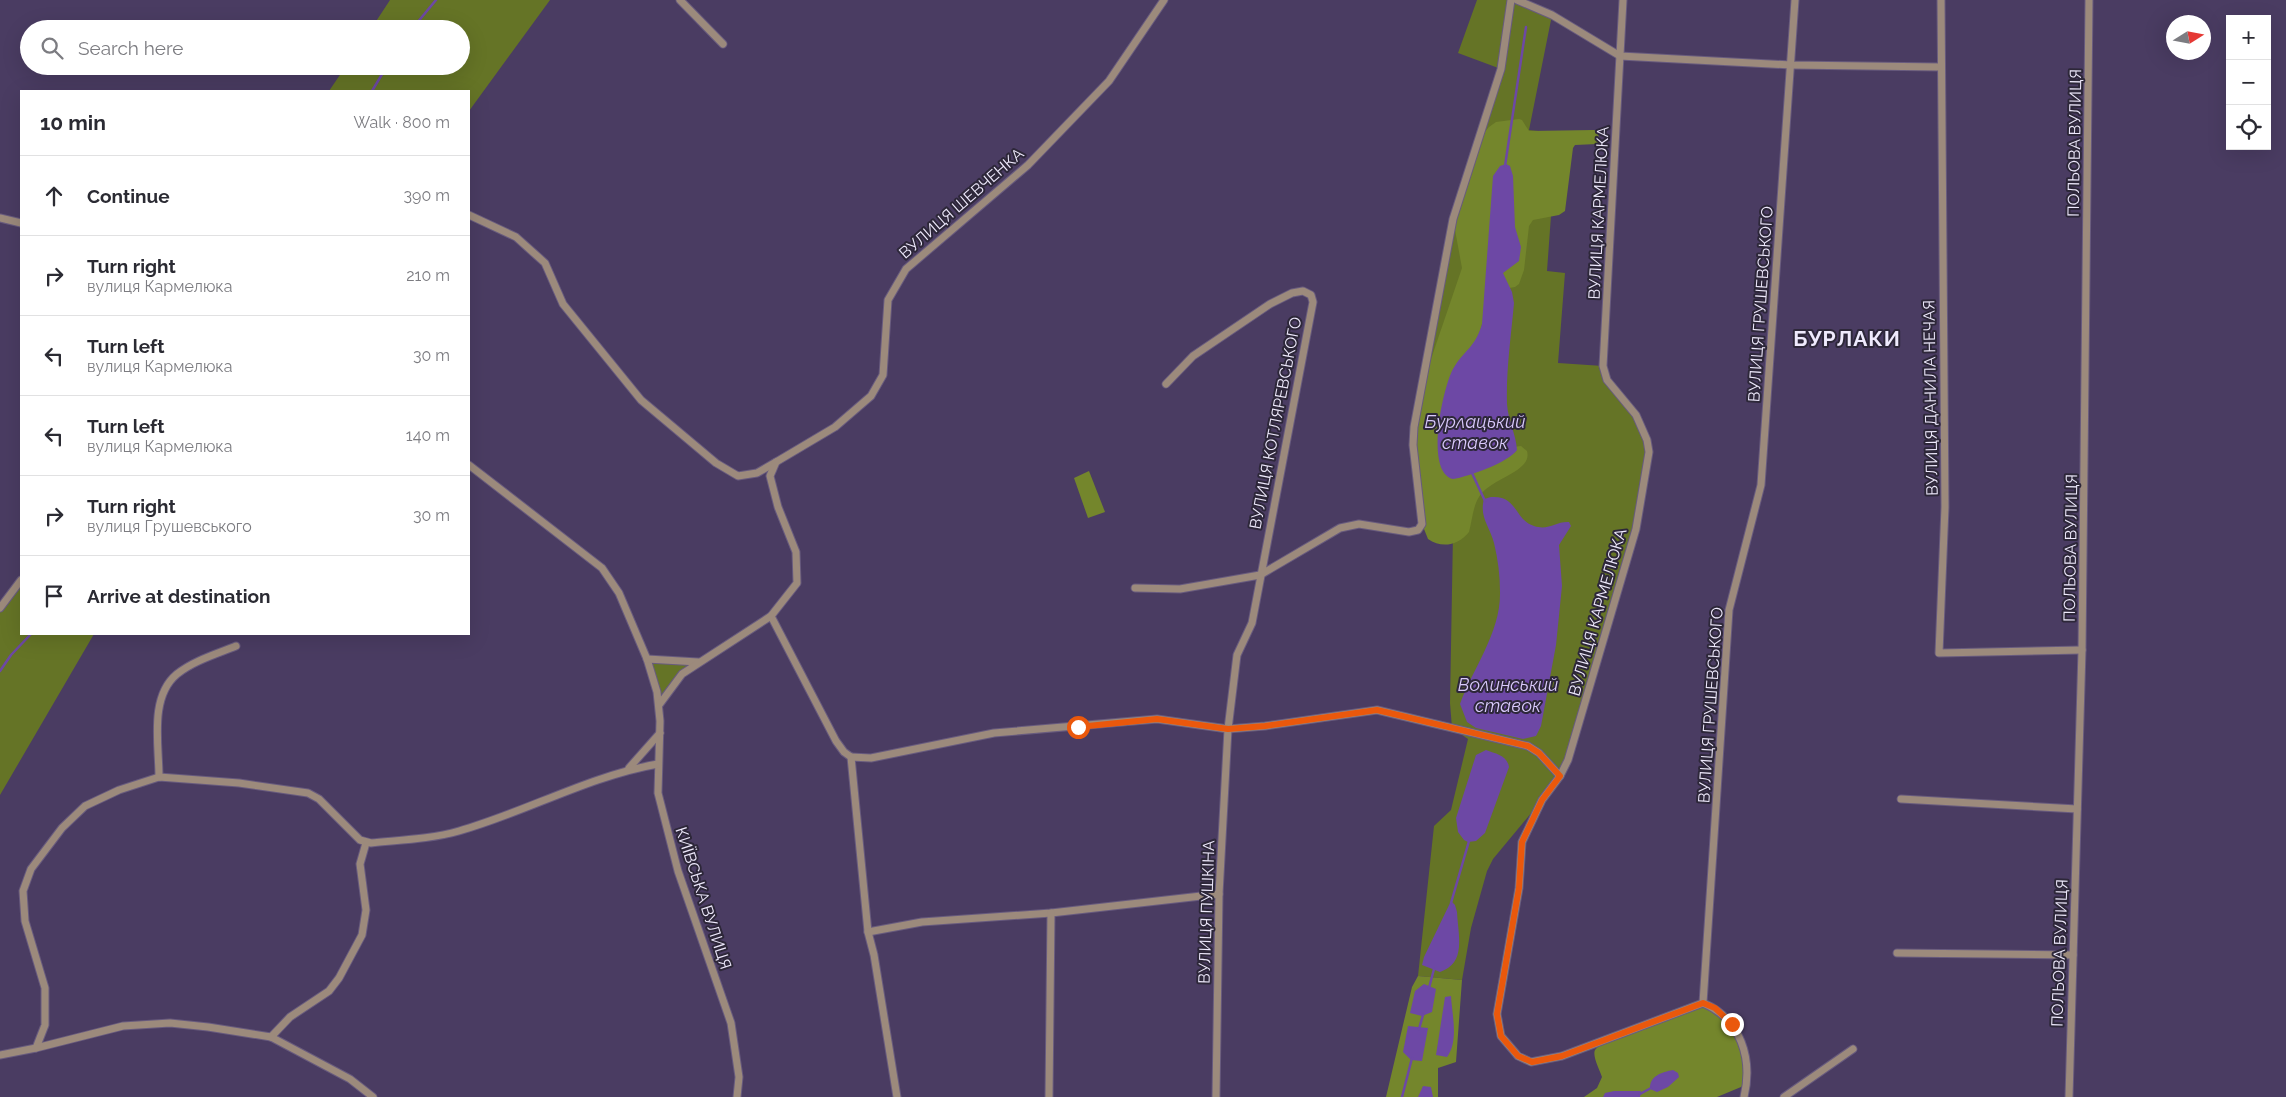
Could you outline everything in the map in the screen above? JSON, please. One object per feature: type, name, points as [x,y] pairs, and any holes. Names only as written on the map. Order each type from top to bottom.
[{"type":"street","points":[[680,0],[723,44]]},
{"type":"street","name":"ВУЛИЦЯ ШЕВЧЕНКА","points":[[470,215],[516,236],[545,263],[564,304],[641,400],[716,463],[738,476],[757,472],[836,427],[872,396],[883,375],[888,300],[906,268],[1028,165],[1109,81],[1164,0]]},
{"type":"street","points":[[1135,588],[1180,589],[1260,575],[1340,528],[1358,524],[1409,532],[1418,530],[1422,524],[1413,445],[1414,427],[1455,213],[1502,69],[1511,0]]},
{"type":"street","points":[[1517,0],[1552,16],[1620,56],[1791,65],[1940,67]]},
{"type":"street","name":"ВУЛИЦЯ КАРМЕЛЮКА","points":[[1624,0],[1603,366],[1607,380],[1636,415],[1647,440],[1649,452],[1636,529],[1568,760],[1560,776],[1542,800],[1522,842],[1519,888],[1497,1014],[1501,1036],[1518,1056],[1532,1062],[1562,1056],[1703,1003]]},
{"type":"street","name":"ВУЛИЦЯ ГРУШЕВСЬКОГО","points":[[1703,1003],[1729,610],[1761,485],[1795,0]]},
{"type":"street","name":"ВУЛИЦЯ ДАНИЛА НЕЧАЯ","points":[[1940,0],[1945,507],[1939,653],[2082,650]]},
{"type":"street","name":"ПОЛЬОВА ВУЛИЦЯ","points":[[2070,1097],[2082,650],[2090,0]]},
{"type":"street","points":[[0,218],[20,223]]},
{"type":"street","name":"ВУЛИЦЯ КОТЛЯРЕВСЬКОГО","points":[[1166,384],[1193,356],[1270,304],[1292,293],[1303,291],[1311,295],[1313,302],[1252,623],[1237,655],[1228,729]]},
{"type":"street","points":[[659,705],[676,680],[698,662],[771,616],[797,583],[796,552],[778,507],[770,476],[776,462]]},
{"type":"street","name":"КИЇВСЬКА ВУЛИЦЯ","points":[[470,466],[602,568],[619,593],[648,659],[659,705],[658,793],[678,871],[731,1022],[739,1077],[737,1097]]},
{"type":"street","points":[[0,608],[20,581]]},
{"type":"street","points":[[771,616],[836,741],[844,752],[851,757],[871,758],[994,734],[1157,719],[1228,729],[1265,726],[1377,710],[1528,746],[1539,753],[1560,776]]},
{"type":"street","points":[[159,777],[158,707],[164,689],[175,675],[183,670],[236,646]]},
{"type":"street","points":[[648,659],[698,662]]},
{"type":"street","name":"ВУЛИЦЯ ПУШКІНА","points":[[1216,1097],[1219,894],[1228,729]]},
{"type":"street","points":[[627,770],[636,763],[660,733]]},
{"type":"street","points":[[851,757],[868,932],[876,965],[897,1097]]},
{"type":"street","points":[[36,1048],[45,1024],[46,1000],[42,977],[24,911],[23,891],[26,878],[62,828],[85,806],[119,790],[159,777],[239,782],[308,793],[319,799],[357,837],[366,843],[455,832],[522,810],[627,770],[658,764]]},
{"type":"street","points":[[1902,799],[2077,809]]},
{"type":"street","points":[[271,1038],[286,1020],[329,991],[362,935],[366,910],[360,864],[366,843]]},
{"type":"street","points":[[868,932],[922,922],[1052,913],[1219,894]]},
{"type":"street","points":[[1049,1097],[1052,913]]},
{"type":"street","points":[[1897,953],[2073,955]]},
{"type":"street","points":[[1703,1003],[1715,1008],[1724,1016],[1743,1043],[1747,1065],[1744,1097]]},
{"type":"street","points":[[0,1054],[36,1048],[123,1026],[170,1023],[271,1038],[350,1079],[373,1097]]},
{"type":"street","points":[[1784,1097],[1853,1050]]},
{"type":"green space","points":[[390,0],[550,0],[470,110],[470,90],[330,90],[340,75],[470,75],[470,20],[377,20]]},
{"type":"green space","points":[[1477,0],[1517,0],[1552,15],[1529,130],[1557,133],[1547,271],[1565,273],[1558,363],[1603,366],[1605,374],[1627,404],[1649,452],[1636,529],[1568,760],[1542,800],[1493,859],[1487,871],[1471,928],[1462,980],[1418,976],[1434,826],[1451,810],[1468,739],[1452,728],[1450,703],[1453,533],[1413,445],[1453,219],[1501,69],[1458,53]]},
{"type":"green space","points":[[1522,120],[1529,131],[1594,130],[1598,132],[1599,141],[1597,144],[1575,145],[1573,148],[1565,211],[1559,215],[1533,220],[1529,226],[1524,270],[1519,284],[1509,288],[1482,324],[1478,338],[1463,366],[1513,447],[1521,446],[1527,451],[1527,458],[1524,464],[1517,470],[1484,490],[1474,509],[1469,532],[1455,543],[1444,545],[1428,539],[1422,524],[1413,445],[1429,365],[1462,268],[1453,219],[1478,140],[1496,122]]},
{"type":"green space","points":[[1089,471],[1105,512],[1088,518],[1074,478]]},
{"type":"green space","points":[[20,581],[20,635],[93,635],[0,795],[0,608]]},
{"type":"green space","points":[[647,659],[698,662],[659,705]]},
{"type":"green space","points":[[1418,976],[1462,980],[1456,1062],[1438,1068],[1438,1097],[1386,1097],[1412,987]]},
{"type":"green space","points":[[1703,1003],[1739,1034],[1747,1081],[1741,1087],[1717,1097],[1584,1097],[1597,1088],[1602,1077],[1594,1053],[1602,1043],[1629,1030]]},
{"type":"water","name":"Бурлацький ставок","points":[[1506,164],[1510,166],[1513,176],[1515,227],[1521,247],[1519,261],[1503,273],[1512,292],[1514,303],[1508,366],[1507,404],[1517,450],[1513,455],[1497,464],[1453,479],[1444,473],[1439,461],[1438,428],[1441,410],[1453,369],[1473,344],[1482,324],[1493,176],[1500,166]]},
{"type":"water","name":"Волинський ставок","points":[[1500,497],[1506,500],[1523,519],[1534,526],[1548,527],[1569,522],[1571,526],[1559,545],[1562,586],[1556,645],[1541,726],[1536,736],[1523,739],[1476,728],[1467,722],[1460,704],[1491,636],[1499,607],[1500,580],[1497,555],[1483,511],[1484,499]]},
{"type":"water","points":[[1486,750],[1503,757],[1509,767],[1485,833],[1476,841],[1468,842],[1458,832],[1456,818],[1476,755]]},
{"type":"water","points":[[1451,901],[1455,905],[1457,912],[1458,955],[1449,968],[1440,972],[1422,965]]},
{"type":"water","points":[[1424,984],[1436,989],[1432,1012],[1422,1016],[1410,1013],[1415,991]]},
{"type":"water","points":[[1451,996],[1454,1036],[1451,1051],[1447,1057],[1436,1055],[1445,997]]},
{"type":"water","points":[[1408,1026],[1428,1028],[1422,1061],[1411,1060],[1403,1052]]},
{"type":"water","points":[[1673,1070],[1678,1073],[1679,1077],[1668,1087],[1657,1092],[1650,1089],[1654,1078],[1661,1073]]},
{"type":"water","points":[[1423,1086],[1431,1087],[1433,1097],[1418,1097]]},
{"type":"water","points":[[1641,1091],[1640,1097],[1603,1097],[1605,1093]]},
{"type":"waterway","points":[[419,20],[436,0]]},
{"type":"waterway","points":[[1505,166],[1526,27]]},
{"type":"waterway","points":[[373,90],[382,75]]},
{"type":"waterway","points":[[1472,473],[1485,501]]},
{"type":"waterway","points":[[0,671],[11,655],[30,635]]},
{"type":"waterway","points":[[1451,903],[1469,841]]},
{"type":"waterway","points":[[1429,988],[1434,969]]},
{"type":"waterway","points":[[1419,1029],[1423,1015]]},
{"type":"waterway","points":[[1402,1097],[1412,1058]]},
{"type":"waterway","points":[[1640,1094],[1651,1088]]},
{"type":"district","name":"БУРЛАКИ","points":[[1847,339]]},
{"type":"route","points":[[1078,727],[1157,719],[1228,729],[1265,726],[1377,710],[1459,728],[1528,746],[1539,753],[1560,776],[1542,800],[1522,842],[1519,888],[1497,1014],[1501,1036],[1518,1056],[1532,1062],[1562,1056],[1703,1003],[1715,1008],[1732,1024]]}]
